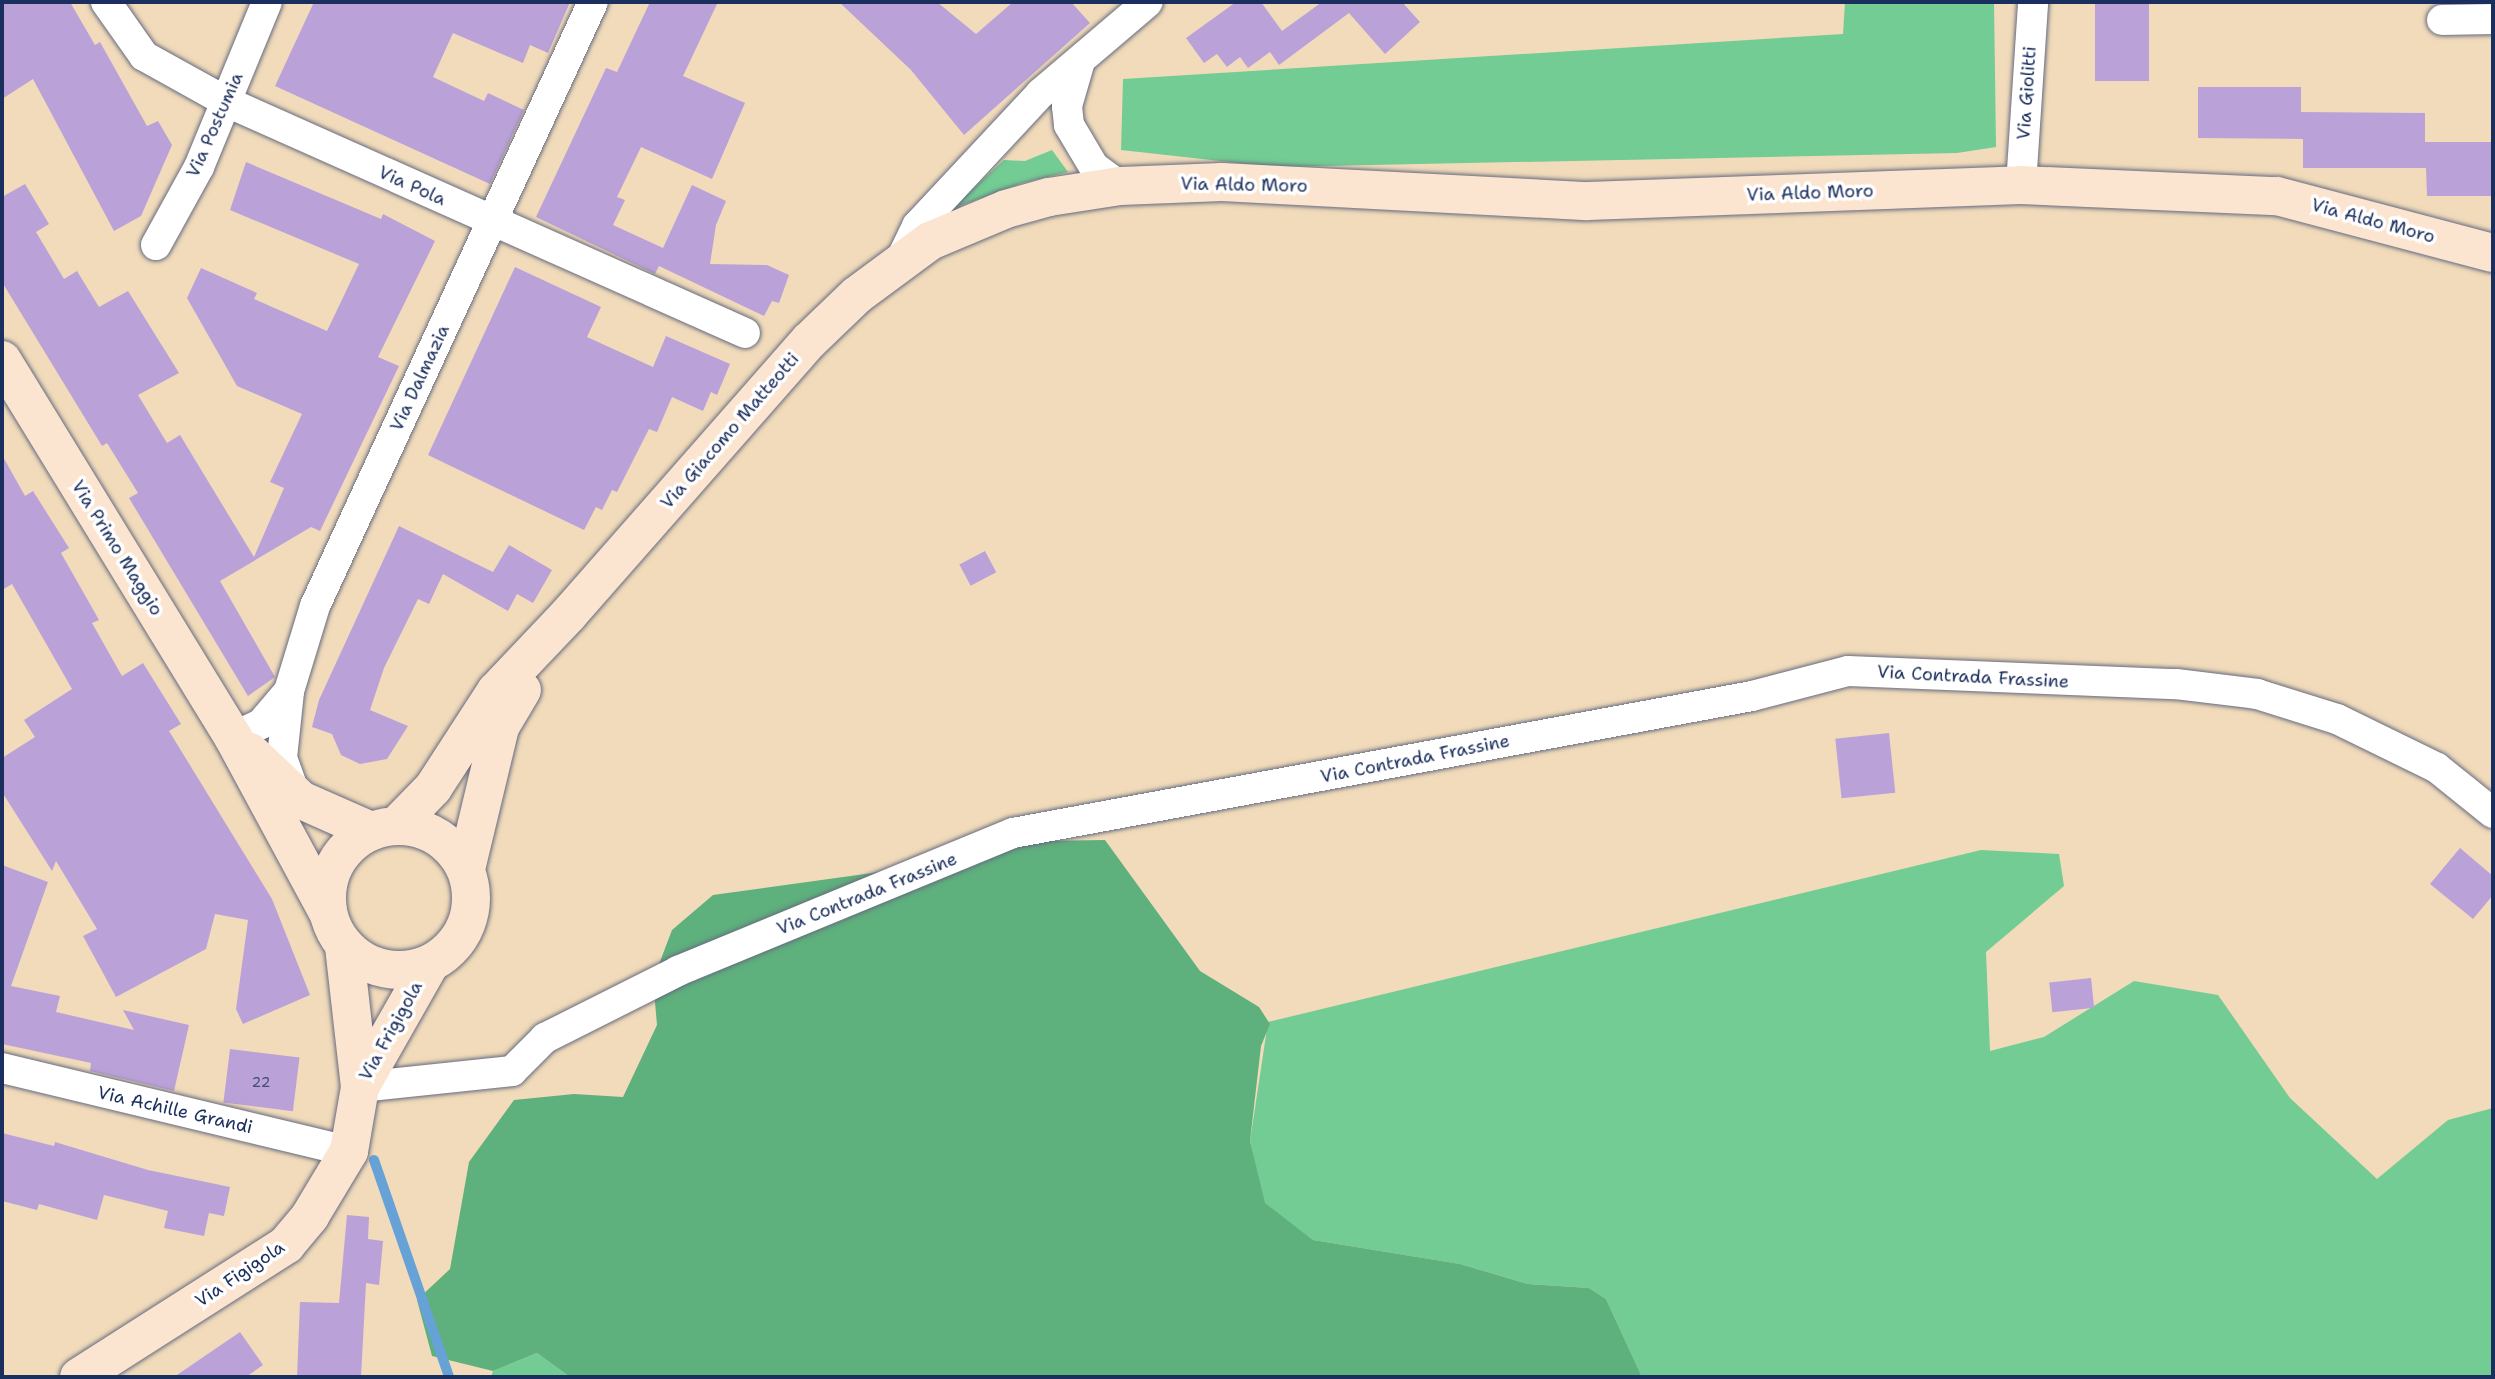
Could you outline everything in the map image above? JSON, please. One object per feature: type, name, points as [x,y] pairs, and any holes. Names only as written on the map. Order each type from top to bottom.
[{"type":"street","name":"Via Pola","points":[[106,2],[144,57],[227,102],[744,333]]},
{"type":"street","name":"Via Postumia","points":[[156,245],[199,167],[267,2]]},
{"type":"street","name":"Via Dalmazia","points":[[233,737],[261,724],[289,691],[315,606],[593,2]]},
{"type":"street","name":"Via Giacomo Matteotti","points":[[901,260],[917,226],[1004,137],[1041,93],[1148,2]]},
{"type":"street","name":"Via Giolitti","points":[[2021,185],[2034,2]]},
{"type":"street","points":[[2442,20],[2493,19]]},
{"type":"street","points":[[1080,61],[1067,106],[1069,125],[1094,167],[1120,186]]},
{"type":"street","name":"Via Aldo Moro","points":[[1120,186],[1222,182],[1588,201],[2021,185],[2277,196],[2493,253]]},
{"type":"street","name":"Via Giacomo Matteotti","points":[[384,828],[433,789],[496,691],[569,614],[809,341],[901,260],[1006,209],[1049,197],[1120,186]]},
{"type":"street","name":"Via Primo Maggio","points":[[3,363],[233,737],[328,913]]},
{"type":"street","name":"Via Giacomo Matteotti","points":[[466,869],[500,727],[569,614]]},
{"type":"street","name":"Via Contrada Frassine","points":[[360,1087],[512,1071],[545,1038],[678,971],[1013,833],[1752,696],[1847,671],[2175,684],[2257,694],[2337,719],[2437,768],[2493,813]]},
{"type":"street","points":[[289,691],[282,758],[295,794]]},
{"type":"street","name":"Via Primo Maggio","points":[[233,737],[295,794],[339,819],[384,828]]},
{"type":"street","points":[[384,828],[438,836],[466,869]]},
{"type":"street","name":"Via Frigigola","points":[[360,1087],[344,946],[328,913],[327,888],[335,864],[350,844],[384,828]]},
{"type":"street","name":"Via Frigigola","points":[[360,1087],[430,964],[463,934],[471,890],[466,869]]},
{"type":"street","name":"Via Frigigola","points":[[344,946],[362,961],[384,970],[407,971],[430,964]]},
{"type":"street","name":"Via Achille Grandi","points":[[2,1068],[349,1152]]},
{"type":"street","name":"Via Figigola","points":[[79,1377],[286,1245],[310,1216],[349,1152],[360,1087]]},
{"type":"green space","points":[[1845,2],[1994,2],[1996,147],[1957,153],[1275,167],[1121,150],[1123,79],[1843,34]]},
{"type":"green space","points":[[1052,150],[1068,172],[1022,183],[951,209],[1004,160],[1025,161]]},
{"type":"green space","points":[[1105,840],[1200,971],[1259,1007],[1270,1024],[1261,1046],[1250,1141],[1265,1203],[1313,1240],[1460,1264],[1528,1284],[1589,1288],[1606,1299],[1642,1377],[570,1377],[537,1353],[493,1371],[432,1356],[417,1300],[450,1269],[469,1162],[514,1100],[574,1094],[623,1097],[657,1025],[653,980],[672,930],[713,895],[872,873],[1035,841]]},
{"type":"green space","points":[[1981,850],[2059,854],[2064,886],[1986,952],[1990,1051],[2044,1037],[2134,981],[2218,995],[2290,1098],[2377,1179],[2448,1120],[2493,1108],[2493,1377],[1642,1377],[1606,1299],[1589,1288],[1528,1284],[1460,1264],[1313,1240],[1264,1203],[1250,1141],[1268,1022]]},
{"type":"green space","points":[[537,1353],[570,1377],[491,1377],[493,1371]]},
{"type":"building","points":[[2,2],[70,2],[95,45],[100,42],[147,126],[158,121],[172,145],[141,216],[114,231],[33,79],[2,99]]},
{"type":"building","points":[[314,2],[570,2],[548,53],[530,45],[523,63],[453,33],[433,77],[484,101],[488,93],[524,110],[490,184],[275,86]]},
{"type":"building","points":[[650,2],[718,2],[683,76],[745,103],[712,179],[641,147],[617,197],[625,200],[613,225],[663,248],[692,185],[726,201],[716,225],[710,264],[767,265],[789,275],[779,303],[772,301],[764,316],[659,266],[655,274],[536,217],[606,68],[617,72]]},
{"type":"building","points":[[839,2],[937,2],[976,34],[1013,2],[1071,2],[1090,23],[964,135],[911,70]]},
{"type":"building","points":[[1236,2],[1261,2],[1282,31],[1322,2],[1402,2],[1420,22],[1385,54],[1349,13],[1279,65],[1270,52],[1248,68],[1240,57],[1227,67],[1217,54],[1204,63],[1186,38]]},
{"type":"building","points":[[2095,2],[2149,2],[2149,81],[2095,81]]},
{"type":"building","points":[[2198,87],[2301,87],[2301,112],[2425,113],[2425,142],[2493,142],[2493,196],[2427,196],[2426,168],[2303,168],[2303,139],[2198,138]]},
{"type":"building","points":[[246,162],[381,219],[383,214],[435,241],[378,357],[399,366],[320,531],[311,527],[220,581],[275,677],[248,696],[129,498],[138,493],[107,443],[102,446],[2,282],[2,197],[25,184],[49,224],[36,232],[64,279],[77,271],[99,307],[128,291],[179,373],[138,395],[167,443],[180,435],[254,557],[284,488],[270,482],[302,414],[237,386],[187,298],[201,268],[257,293],[254,299],[327,331],[359,264],[230,210]]},
{"type":"building","points":[[515,267],[601,307],[587,337],[653,367],[666,336],[730,364],[717,395],[711,392],[703,411],[672,397],[657,432],[649,429],[617,492],[612,490],[602,510],[596,507],[584,530],[428,455]]},
{"type":"building","points":[[2,455],[25,496],[33,491],[69,548],[61,553],[99,620],[92,623],[122,676],[143,663],[181,724],[169,731],[272,899],[310,995],[243,1024],[236,1009],[248,920],[215,914],[206,949],[116,997],[83,936],[97,929],[56,861],[52,871],[2,792],[2,758],[35,737],[24,720],[72,689],[12,584],[2,590]]},
{"type":"building","points":[[399,526],[493,572],[509,545],[552,570],[533,603],[517,594],[508,611],[443,574],[429,604],[418,599],[384,668],[370,710],[408,726],[387,759],[360,764],[341,755],[332,734],[312,727],[319,700]]},
{"type":"building","points":[[985,551],[996,572],[971,586],[959,565]]},
{"type":"building","points":[[1889,733],[1895,793],[1842,798],[1835,739]]},
{"type":"building","points":[[2460,848],[2493,876],[2493,895],[2473,919],[2430,884]]},
{"type":"building","points":[[2,865],[48,882],[11,986],[60,996],[56,1012],[134,1030],[123,1010],[189,1025],[174,1091],[90,1071],[91,1063],[2,1044]]},
{"type":"building","points":[[2091,978],[2094,1008],[2052,1012],[2049,982]]},
{"type":"building","points":[[230,1049],[299,1058],[293,1111],[223,1103]]},
{"type":"building","points":[[2,1133],[54,1146],[55,1142],[148,1170],[230,1187],[224,1216],[209,1213],[204,1236],[164,1228],[168,1211],[104,1195],[97,1220],[39,1204],[37,1210],[2,1201]]},
{"type":"building","points":[[347,1215],[369,1217],[368,1239],[383,1241],[379,1285],[366,1283],[361,1377],[297,1377],[300,1302],[339,1303]]},
{"type":"building","points":[[240,1332],[263,1365],[246,1377],[174,1377]]},
{"type":"waterway","points":[[374,1160],[449,1377]]}]
